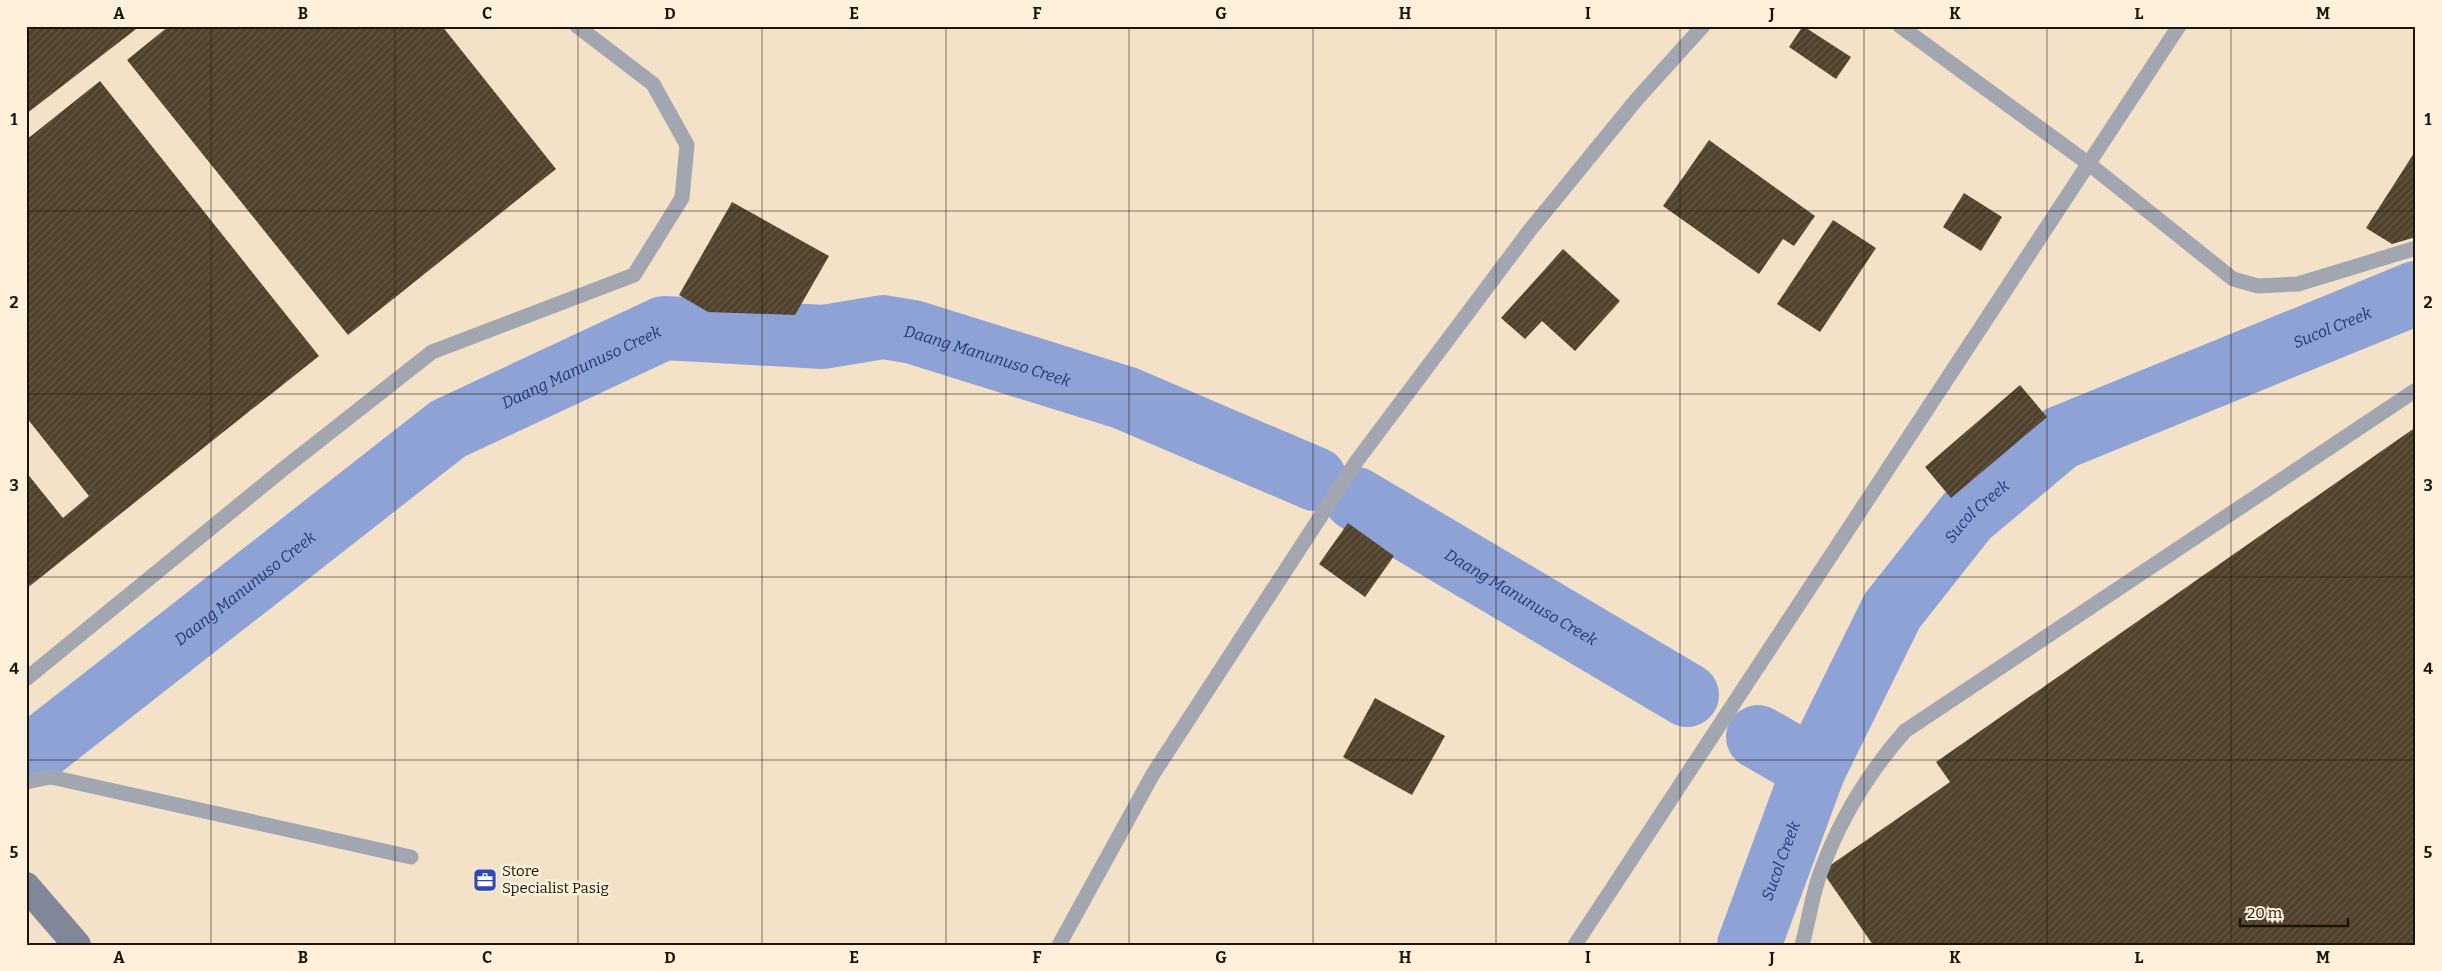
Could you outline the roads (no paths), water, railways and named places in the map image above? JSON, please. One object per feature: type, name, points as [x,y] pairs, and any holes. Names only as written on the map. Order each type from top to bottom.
[{"type":"main road","points":[[26,886],[77,945]]},
{"type":"lane","points":[[26,678],[282,470],[432,352],[634,275],[682,198],[687,145],[653,84],[577,26]]},
{"type":"lane","points":[[1058,945],[1153,774],[1356,462],[1530,230],[1637,99],[1703,26]]},
{"type":"lane","points":[[1900,26],[2089,164],[2233,279],[2258,286],[2298,284],[2416,248]]},
{"type":"lane","points":[[1575,945],[2179,26]]},
{"type":"lane","points":[[1802,945],[1820,873],[1849,809],[1882,758],[1905,731],[2416,390]]},
{"type":"lane","points":[[26,782],[51,776],[411,857]]},
{"type":"waterway","name":"Sucol Creek","points":[[1749,945],[1814,769],[1892,611],[1967,516],[2060,438],[2416,293]]},
{"type":"waterway","name":"Daang Manunuso Creek","points":[[26,756],[39,749],[448,429],[664,328],[823,337],[883,327],[913,332],[1125,398],[1315,479]]},
{"type":"waterway","name":"Daang Manunuso Creek","points":[[1356,499],[1687,695]]},
{"type":"waterway","name":"Daang Manunuso Creek","points":[[1758,737],[1814,769]]},
{"type":"place","name":"Store Specialist Pasig","points":[[485,880]]}]
